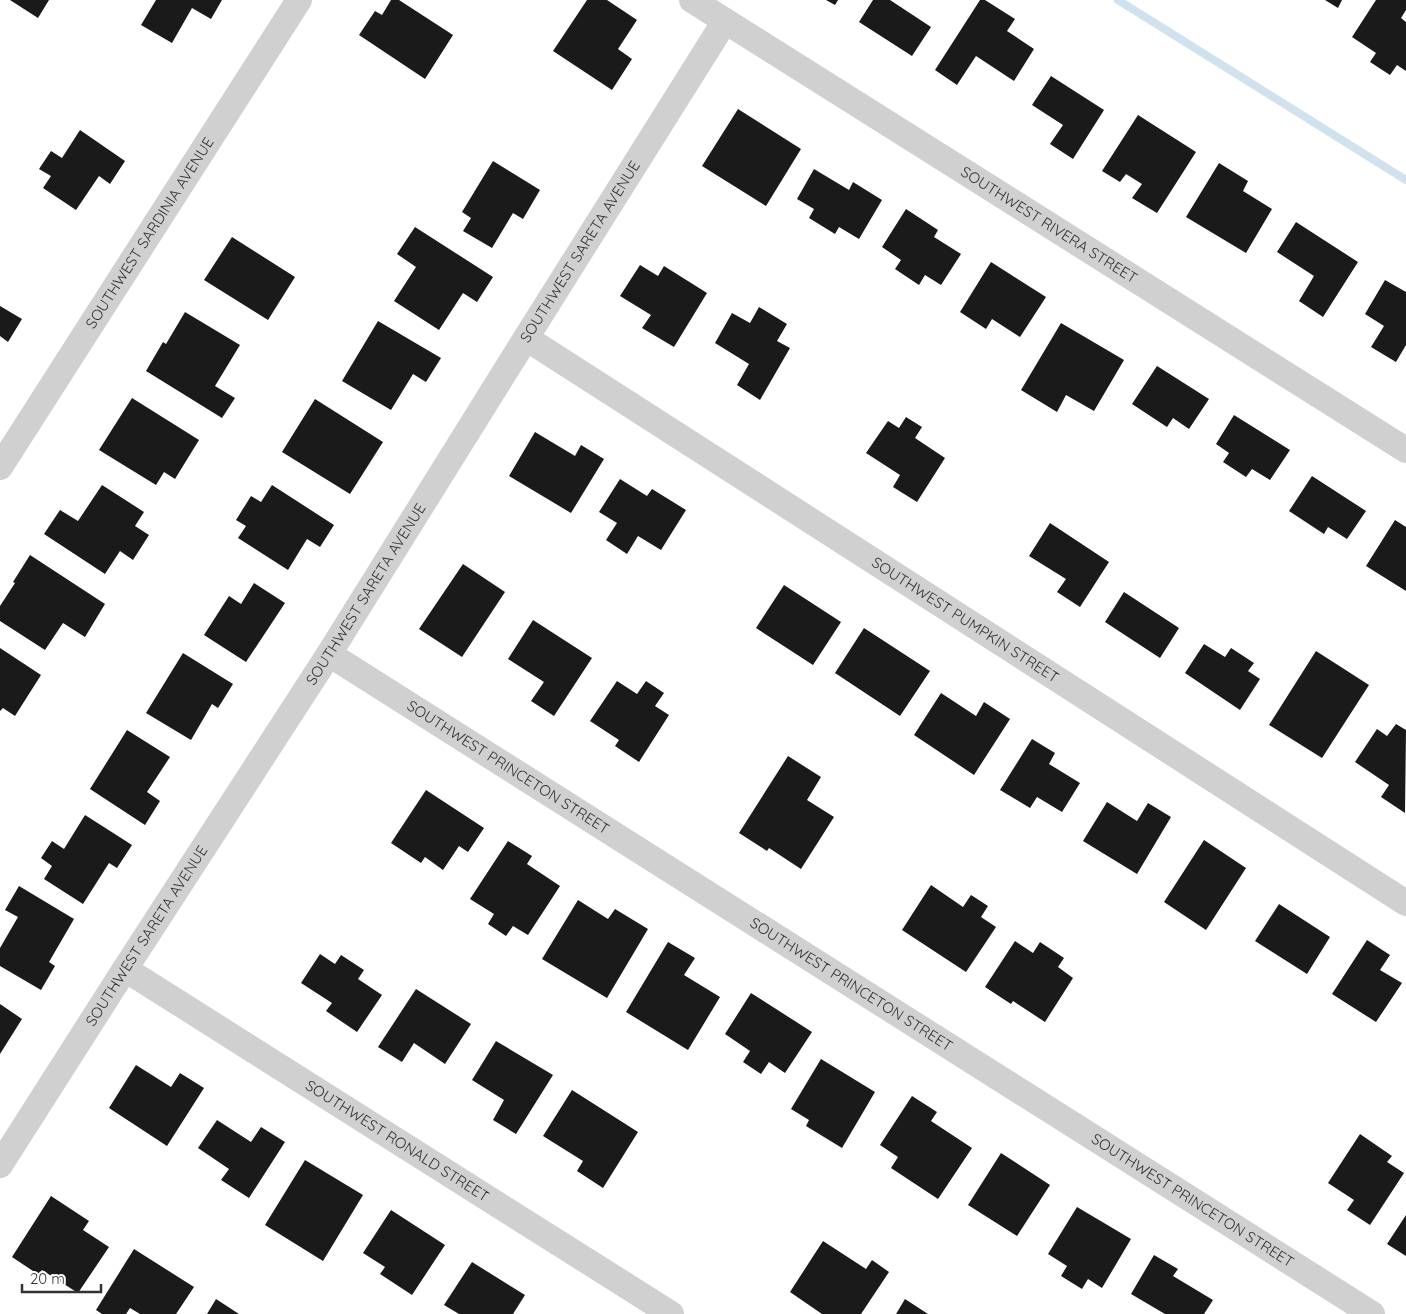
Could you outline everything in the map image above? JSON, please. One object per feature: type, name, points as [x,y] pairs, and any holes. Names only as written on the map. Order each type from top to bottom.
[{"type":"street","name":"SOUTHWEST SARDINIA AVENUE","points":[[0,467],[299,0]]},
{"type":"street","name":"SOUTHWEST RIVERA STREET","points":[[692,0],[1406,450]]},
{"type":"street","name":"SOUTHWEST SARETA AVENUE","points":[[0,1165],[330,654],[725,21]]},
{"type":"street","name":"SOUTHWEST PUMPKIN STREET","points":[[526,338],[1406,903]]},
{"type":"street","name":"SOUTHWEST PRINCETON STREET","points":[[330,654],[1372,1314]]},
{"type":"street","name":"SOUTHWEST RONALD STREET","points":[[125,969],[671,1314]]},
{"type":"building","points":[[10,0],[49,0],[38,18]]},
{"type":"building","points":[[156,0],[222,0],[211,19],[192,8],[172,43],[141,25]]},
{"type":"building","points":[[391,0],[399,0],[453,35],[425,79],[359,35],[375,11],[382,15]]},
{"type":"building","points":[[587,0],[607,0],[637,20],[618,49],[632,59],[612,90],[553,51]]},
{"type":"building","points":[[826,0],[838,0],[835,5]]},
{"type":"building","points":[[873,0],[890,0],[931,27],[912,56],[859,22]]},
{"type":"building","points":[[980,0],[985,0],[1015,19],[1007,31],[1034,49],[1014,81],[976,56],[957,85],[935,70]]},
{"type":"building","points":[[1325,0],[1342,0],[1338,8]]},
{"type":"building","points":[[1376,0],[1406,0],[1406,10],[1401,18],[1406,22],[1406,71],[1397,65],[1390,75],[1370,62],[1376,53],[1352,37]]},
{"type":"building","points":[[1051,76],[1104,110],[1073,159],[1050,144],[1063,125],[1032,105]]},
{"type":"building","points":[[738,109],[801,149],[766,206],[702,166]]},
{"type":"building","points":[[1138,115],[1196,152],[1157,213],[1132,198],[1142,184],[1126,174],[1120,182],[1102,171]]},
{"type":"building","points":[[80,130],[125,161],[110,184],[99,176],[76,210],[43,188],[51,176],[39,169],[51,151],[62,158]]},
{"type":"building","points":[[493,161],[540,190],[523,219],[513,213],[492,248],[463,231],[471,218],[462,212]]},
{"type":"building","points":[[1219,163],[1248,181],[1243,191],[1272,209],[1246,253],[1186,217]]},
{"type":"building","points":[[814,169],[849,190],[853,182],[882,200],[859,239],[839,227],[835,234],[809,218],[814,209],[797,199]]},
{"type":"building","points":[[906,209],[938,230],[934,237],[961,254],[941,285],[925,275],[919,285],[895,269],[901,260],[882,247]]},
{"type":"building","points":[[1296,222],[1358,262],[1323,317],[1299,301],[1314,276],[1277,252]]},
{"type":"building","points":[[415,227],[493,277],[477,302],[463,293],[439,330],[394,301],[416,267],[397,254]]},
{"type":"building","points":[[232,237],[295,277],[268,320],[204,280]]},
{"type":"building","points":[[991,262],[1046,297],[1020,337],[992,319],[986,329],[960,312]]},
{"type":"building","points":[[640,265],[658,276],[664,266],[707,293],[674,347],[642,328],[651,315],[620,296]]},
{"type":"building","points":[[1385,280],[1406,292],[1406,345],[1396,362],[1371,347],[1384,326],[1365,314]]},
{"type":"building","points":[[0,306],[22,319],[8,342],[0,336]]},
{"type":"building","points":[[759,307],[787,324],[777,341],[790,348],[760,400],[737,385],[749,364],[715,343],[732,313],[750,323]]},
{"type":"building","points":[[185,312],[240,345],[215,386],[235,398],[222,418],[146,371],[163,342],[166,344]]},
{"type":"building","points":[[378,321],[441,358],[426,382],[413,374],[391,410],[342,381]]},
{"type":"building","points":[[1061,323],[1124,360],[1094,411],[1066,395],[1057,412],[1021,390]]},
{"type":"building","points":[[1157,366],[1209,399],[1189,429],[1173,418],[1167,427],[1132,404]]},
{"type":"building","points":[[132,398],[199,440],[175,479],[164,472],[156,485],[99,450]]},
{"type":"building","points":[[315,399],[383,442],[350,494],[282,452]]},
{"type":"building","points":[[1234,415],[1290,450],[1270,480],[1252,469],[1246,477],[1223,462],[1229,453],[1216,444]]},
{"type":"building","points":[[906,417],[922,427],[915,438],[945,458],[917,502],[893,487],[900,475],[866,453],[888,421],[899,428]]},
{"type":"building","points":[[535,432],[575,456],[581,445],[604,459],[571,513],[509,476]]},
{"type":"building","points":[[1312,476],[1366,511],[1347,539],[1328,527],[1324,534],[1289,511]]},
{"type":"building","points":[[620,479],[647,496],[652,489],[686,510],[661,550],[638,536],[627,554],[606,540],[617,523],[599,512]]},
{"type":"building","points":[[102,485],[144,512],[135,526],[149,535],[133,560],[120,551],[105,574],[44,534],[60,510],[78,521]]},
{"type":"building","points":[[272,485],[334,525],[320,547],[307,539],[288,570],[238,538],[246,526],[236,520],[251,496],[261,502]]},
{"type":"building","points":[[1395,520],[1406,527],[1406,591],[1366,566]]},
{"type":"building","points":[[1050,523],[1109,562],[1080,607],[1057,592],[1066,579],[1029,556]]},
{"type":"building","points":[[30,555],[105,604],[85,637],[63,623],[45,650],[0,621],[0,606]]},
{"type":"building","points":[[463,564],[505,592],[462,657],[419,629]]},
{"type":"building","points":[[254,583],[285,603],[246,662],[204,635],[229,596],[241,604]]},
{"type":"building","points":[[784,585],[841,622],[813,665],[756,628]]},
{"type":"building","points":[[1124,592],[1179,628],[1160,658],[1105,622]]},
{"type":"building","points":[[533,620],[592,658],[554,716],[531,701],[544,682],[508,659]]},
{"type":"building","points":[[864,628],[930,671],[900,716],[835,673]]},
{"type":"building","points":[[1204,644],[1225,657],[1231,648],[1254,663],[1248,671],[1260,679],[1240,710],[1185,673]]},
{"type":"building","points":[[0,648],[41,675],[15,716],[3,708],[0,711]]},
{"type":"building","points":[[1316,651],[1369,685],[1322,758],[1269,725]]},
{"type":"building","points":[[183,653],[233,684],[218,708],[212,704],[191,740],[146,713]]},
{"type":"building","points":[[617,681],[637,694],[646,681],[664,693],[655,706],[669,715],[639,762],[615,746],[619,740],[590,721]]},
{"type":"building","points":[[941,693],[976,716],[984,702],[1010,719],[974,775],[914,735]]},
{"type":"building","points":[[1396,724],[1406,730],[1405,813],[1381,797],[1389,785],[1355,762],[1377,729],[1387,736]]},
{"type":"building","points":[[127,730],[170,757],[147,792],[160,801],[145,825],[90,789]]},
{"type":"building","points":[[1032,739],[1055,753],[1049,764],[1080,783],[1062,812],[1037,797],[1030,808],[1000,790]]},
{"type":"building","points":[[788,756],[821,777],[807,800],[834,817],[801,869],[769,848],[767,851],[739,833]]},
{"type":"building","points":[[426,790],[484,828],[468,852],[459,846],[443,870],[425,857],[421,863],[391,843]]},
{"type":"building","points":[[1107,802],[1137,821],[1148,803],[1171,817],[1137,874],[1083,841]]},
{"type":"building","points":[[85,815],[132,845],[117,868],[109,863],[83,904],[44,879],[52,866],[41,858],[52,841],[64,849]]},
{"type":"building","points":[[1204,840],[1246,868],[1206,930],[1164,902]]},
{"type":"building","points":[[508,841],[532,856],[527,864],[560,886],[528,935],[513,926],[506,936],[488,924],[494,914],[470,899]]},
{"type":"building","points":[[931,885],[963,907],[971,895],[988,906],[981,917],[996,927],[966,972],[902,930]]},
{"type":"building","points":[[19,886],[74,919],[49,962],[55,966],[41,990],[0,966],[0,948],[18,917],[5,910]]},
{"type":"building","points":[[578,900],[608,919],[615,909],[648,929],[607,998],[542,959]]},
{"type":"building","points":[[1279,904],[1330,937],[1307,974],[1255,941]]},
{"type":"building","points":[[1367,940],[1390,955],[1380,970],[1402,983],[1376,1022],[1332,994]]},
{"type":"building","points":[[1015,941],[1033,953],[1040,942],[1064,958],[1058,967],[1073,978],[1045,1022],[1013,1001],[1011,1004],[985,987]]},
{"type":"building","points":[[668,942],[695,958],[684,975],[720,997],[688,1050],[626,1012]]},
{"type":"building","points":[[320,954],[335,964],[341,955],[364,970],[358,979],[382,995],[357,1032],[326,1011],[332,1003],[301,983]]},
{"type":"building","points":[[416,989],[471,1024],[445,1064],[414,1043],[402,1062],[378,1047]]},
{"type":"building","points":[[751,993],[812,1032],[785,1073],[769,1062],[761,1074],[743,1062],[750,1051],[725,1034]]},
{"type":"building","points":[[0,1004],[22,1019],[0,1054]]},
{"type":"building","points":[[496,1041],[553,1075],[516,1134],[493,1120],[504,1100],[472,1080]]},
{"type":"building","points":[[821,1059],[875,1092],[842,1148],[806,1126],[809,1120],[791,1109]]},
{"type":"building","points":[[136,1065],[171,1087],[180,1073],[204,1088],[167,1146],[109,1108]]},
{"type":"building","points":[[572,1090],[638,1132],[603,1188],[577,1171],[583,1161],[543,1136]]},
{"type":"building","points":[[912,1096],[937,1112],[931,1121],[972,1148],[938,1199],[891,1168],[898,1157],[880,1145]]},
{"type":"building","points":[[217,1120],[251,1142],[261,1127],[285,1142],[249,1198],[221,1180],[229,1169],[198,1148]]},
{"type":"building","points":[[1360,1134],[1392,1156],[1387,1162],[1404,1173],[1370,1225],[1347,1210],[1354,1200],[1328,1183]]},
{"type":"building","points":[[1001,1153],[1050,1185],[1017,1236],[968,1205]]},
{"type":"building","points":[[305,1160],[363,1195],[323,1261],[265,1225]]},
{"type":"building","points":[[51,1196],[89,1221],[83,1230],[109,1247],[78,1293],[42,1270],[39,1275],[12,1257]]},
{"type":"building","points":[[1077,1207],[1131,1239],[1102,1288],[1088,1279],[1082,1289],[1061,1276],[1067,1266],[1048,1254]]},
{"type":"building","points":[[391,1210],[445,1245],[412,1295],[380,1274],[385,1267],[363,1253]]},
{"type":"building","points":[[1406,1215],[1406,1256],[1387,1244]]},
{"type":"building","points":[[823,1241],[866,1269],[872,1260],[889,1272],[861,1314],[822,1314],[790,1292]]},
{"type":"building","points":[[134,1249],[194,1287],[176,1314],[140,1314],[130,1308],[126,1314],[102,1314],[96,1310]]},
{"type":"building","points":[[1154,1255],[1178,1269],[1173,1276],[1213,1300],[1204,1314],[1165,1314],[1131,1294]]},
{"type":"building","points":[[472,1262],[525,1295],[513,1314],[459,1314],[444,1305]]},
{"type":"building","points":[[216,1299],[239,1314],[207,1314]]},
{"type":"building","points":[[905,1299],[928,1314],[896,1314]]},
{"type":"waterway","points":[[1118,0],[1406,180]]}]
